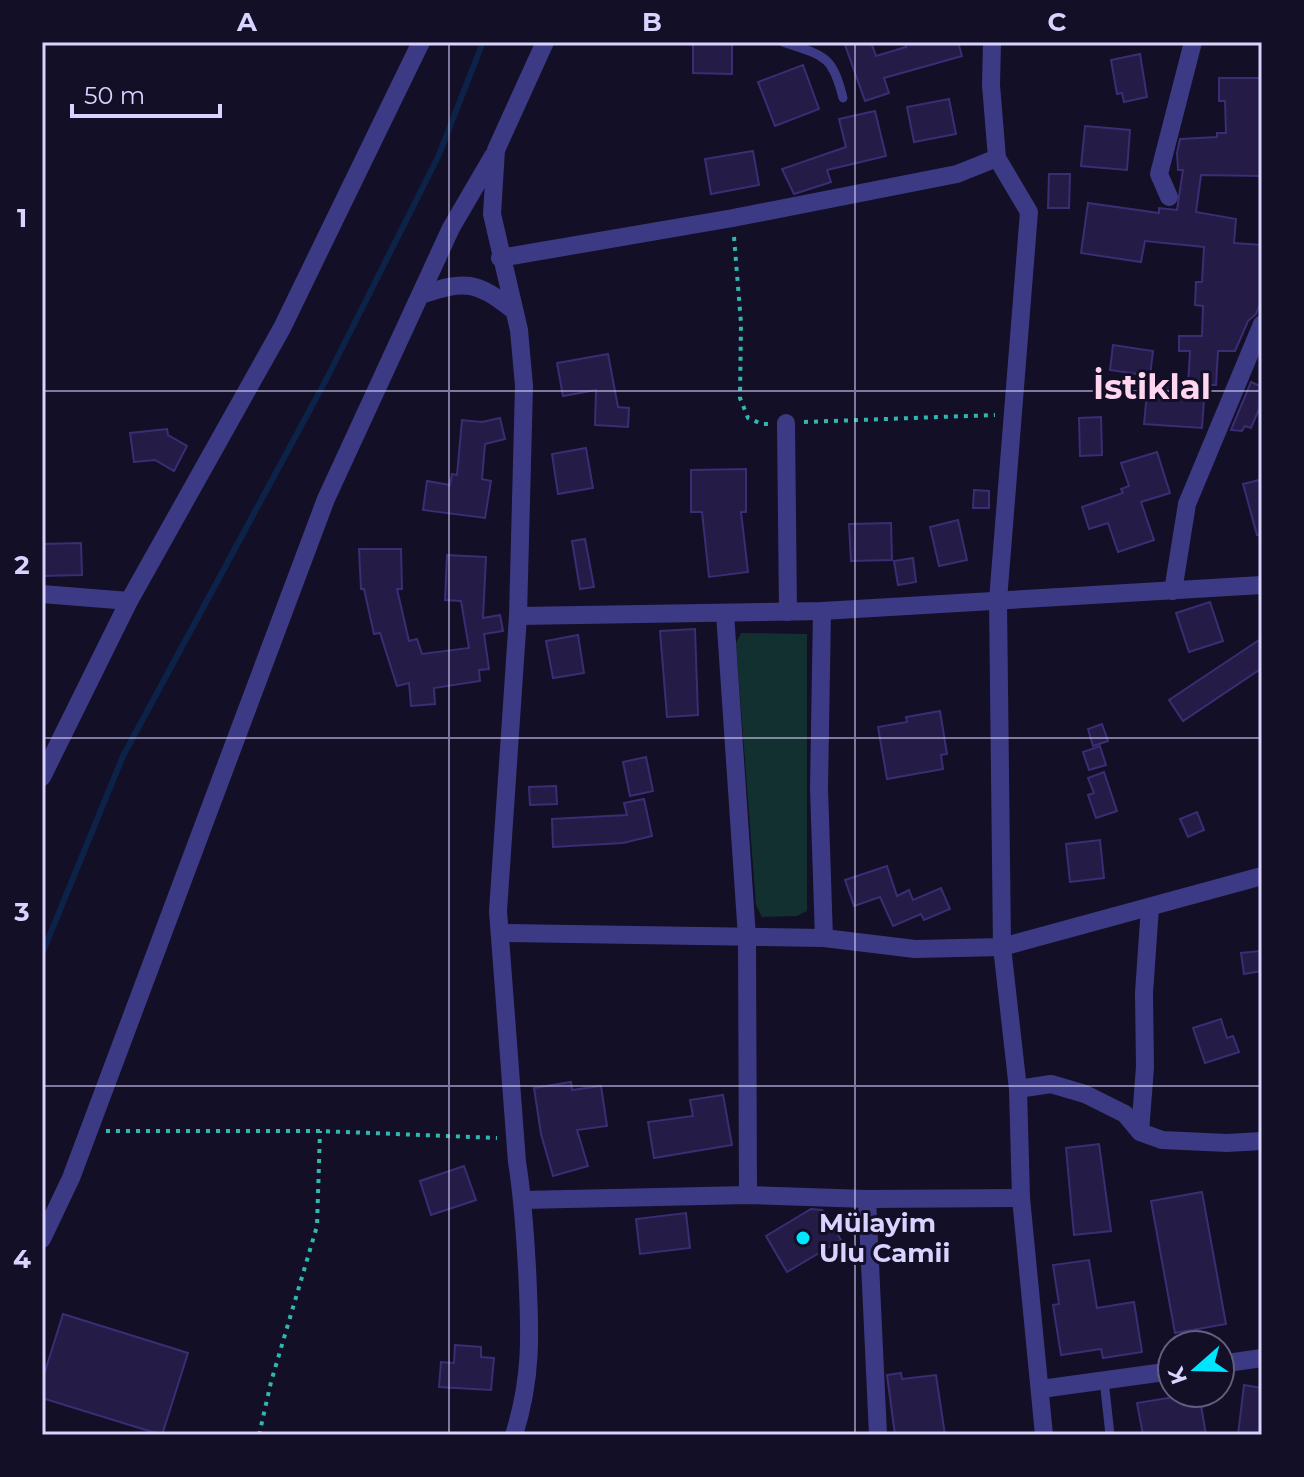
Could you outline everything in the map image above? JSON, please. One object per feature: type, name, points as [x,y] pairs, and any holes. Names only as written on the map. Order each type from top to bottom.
[{"type":"street","points":[[42,777],[129,601],[282,328],[421,42]]},
{"type":"street","points":[[42,1239],[71,1178],[326,499],[451,228],[496,150],[545,42]]},
{"type":"street","points":[[992,42],[991,85],[997,158],[1029,212],[998,600],[1002,947],[1018,1089],[1021,1198],[1044,1435]]},
{"type":"street","points":[[1169,197],[1159,174],[1193,42]]},
{"type":"street","points":[[496,150],[492,214],[519,330],[524,386],[518,616],[498,911],[515,1138],[523,1200],[531,1347],[525,1402],[514,1435]]},
{"type":"street","points":[[500,258],[733,218],[957,174],[997,158]]},
{"type":"street","points":[[421,295],[465,285],[482,287],[513,310]]},
{"type":"street","points":[[1173,591],[1187,504],[1262,324]]},
{"type":"street","points":[[786,423],[788,612]]},
{"type":"street","points":[[518,616],[822,611],[1262,585]]},
{"type":"street","points":[[42,594],[129,601]]},
{"type":"street","points":[[822,611],[819,788],[824,938]]},
{"type":"street","points":[[725,613],[747,937],[748,1195]]},
{"type":"street","points":[[500,933],[824,938],[915,949],[1002,947],[1262,876]]},
{"type":"street","points":[[1140,1132],[1150,907]]},
{"type":"street","points":[[1018,1089],[1051,1084],[1085,1094],[1125,1114],[1140,1132],[1162,1140],[1262,1141]]},
{"type":"street","points":[[523,1200],[748,1195],[867,1199],[1021,1198]]},
{"type":"street","points":[[867,1199],[878,1435]]},
{"type":"street","points":[[1236,1362],[1262,1358]]},
{"type":"street","points":[[1041,1389],[1156,1373]]},
{"type":"lane","points":[[783,42],[829,61],[837,74],[843,98]]},
{"type":"lane","points":[[1104,1380],[1110,1435]]},
{"type":"path","points":[[733,218],[741,323],[740,398],[748,418],[762,424],[1013,415]]},
{"type":"path","points":[[88,1131],[320,1131],[515,1138]]},
{"type":"path","points":[[259,1435],[271,1382],[317,1226],[320,1131]]},
{"type":"green space","points":[[741,633],[807,634],[807,911],[797,916],[762,917],[756,905],[736,643]]},
{"type":"building","points":[[693,42],[732,42],[732,74],[693,73]]},
{"type":"building","points":[[844,42],[871,42],[876,56],[906,47],[905,42],[958,42],[962,56],[884,78],[889,93],[865,101]]},
{"type":"building","points":[[1140,54],[1147,97],[1124,102],[1122,93],[1117,94],[1111,60]]},
{"type":"building","points":[[803,65],[819,109],[775,126],[758,82]]},
{"type":"building","points":[[1219,78],[1262,78],[1260,176],[1201,175],[1196,212],[1236,219],[1234,243],[1262,245],[1262,300],[1256,314],[1248,321],[1235,351],[1218,351],[1216,385],[1205,385],[1202,428],[1144,424],[1148,382],[1188,385],[1190,351],[1179,351],[1179,336],[1202,336],[1203,306],[1195,305],[1196,282],[1202,282],[1204,247],[1145,241],[1141,262],[1081,253],[1088,203],[1159,213],[1159,208],[1177,210],[1183,170],[1178,170],[1180,139],[1217,137],[1217,133],[1226,133],[1225,101],[1219,101]]},
{"type":"building","points":[[949,99],[956,134],[914,142],[907,107]]},
{"type":"building","points":[[875,111],[886,156],[827,170],[831,182],[794,194],[782,169],[846,147],[839,119]]},
{"type":"building","points":[[1085,126],[1130,130],[1127,170],[1081,166]]},
{"type":"building","points":[[753,151],[759,185],[711,194],[705,159]]},
{"type":"building","points":[[1049,174],[1070,174],[1069,208],[1048,208]]},
{"type":"building","points":[[1113,345],[1153,351],[1150,376],[1110,370]]},
{"type":"building","points":[[608,354],[618,407],[629,408],[628,427],[595,425],[596,390],[563,396],[557,363]]},
{"type":"building","points":[[1251,382],[1262,387],[1262,402],[1251,428],[1245,426],[1242,431],[1231,430]]},
{"type":"building","points":[[1101,417],[1102,455],[1080,456],[1079,418]]},
{"type":"building","points":[[500,418],[505,439],[485,444],[482,479],[491,481],[485,518],[423,510],[427,481],[450,485],[452,474],[457,475],[462,420],[482,422]]},
{"type":"building","points":[[167,429],[168,435],[187,446],[174,471],[155,460],[134,462],[130,433]]},
{"type":"building","points":[[586,448],[593,488],[558,494],[552,454]]},
{"type":"building","points":[[1157,452],[1170,493],[1141,502],[1154,540],[1118,552],[1108,523],[1089,529],[1082,507],[1123,493],[1121,489],[1129,486],[1121,463]]},
{"type":"building","points":[[746,469],[746,512],[741,512],[748,572],[709,577],[702,512],[691,512],[691,470]]},
{"type":"building","points":[[1259,480],[1262,534],[1257,535],[1243,484]]},
{"type":"building","points":[[974,490],[989,491],[989,508],[973,508]]},
{"type":"building","points":[[958,520],[967,560],[939,566],[930,527]]},
{"type":"building","points":[[891,523],[892,560],[851,561],[849,524]]},
{"type":"building","points":[[585,539],[594,587],[580,589],[572,541]]},
{"type":"building","points":[[81,543],[82,575],[42,576],[42,544]]},
{"type":"building","points":[[359,549],[401,549],[402,589],[397,589],[409,641],[417,639],[422,654],[469,648],[461,601],[445,600],[447,555],[486,557],[483,618],[500,615],[503,631],[484,634],[489,669],[479,670],[480,681],[434,688],[435,704],[411,706],[409,683],[397,686],[380,633],[374,634],[364,589],[361,589]]},
{"type":"building","points":[[913,558],[916,582],[898,585],[894,561]]},
{"type":"building","points":[[1210,602],[1223,641],[1189,652],[1176,613]]},
{"type":"building","points":[[695,629],[698,715],[667,717],[660,631]]},
{"type":"building","points":[[578,635],[584,673],[553,678],[546,641]]},
{"type":"building","points":[[1262,638],[1262,668],[1183,721],[1169,700]]},
{"type":"building","points":[[940,711],[947,754],[941,755],[943,769],[887,779],[878,727],[907,722],[906,717]]},
{"type":"building","points":[[1102,724],[1108,741],[1093,746],[1088,729]]},
{"type":"building","points":[[1100,746],[1106,765],[1089,770],[1083,752]]},
{"type":"building","points":[[646,757],[653,791],[630,796],[623,762]]},
{"type":"building","points":[[1104,772],[1117,811],[1096,818],[1088,795],[1094,793],[1088,778]]},
{"type":"building","points":[[556,786],[557,804],[530,805],[529,787]]},
{"type":"building","points":[[644,799],[652,836],[623,843],[553,847],[552,819],[627,815],[624,803]]},
{"type":"building","points":[[1197,812],[1204,830],[1188,837],[1180,819]]},
{"type":"building","points":[[1100,840],[1104,878],[1070,882],[1066,844]]},
{"type":"building","points":[[887,866],[897,896],[909,890],[913,900],[941,888],[950,909],[924,920],[921,914],[893,926],[880,897],[854,906],[845,880]]},
{"type":"building","points":[[1260,951],[1262,971],[1244,974],[1241,953]]},
{"type":"building","points":[[1221,1019],[1227,1038],[1233,1036],[1239,1052],[1205,1063],[1193,1028]]},
{"type":"building","points":[[571,1082],[572,1090],[601,1086],[607,1126],[577,1130],[588,1166],[553,1176],[541,1134],[534,1088]]},
{"type":"building","points":[[723,1095],[732,1145],[654,1158],[648,1122],[693,1116],[690,1100]]},
{"type":"building","points":[[1099,1144],[1111,1231],[1074,1235],[1066,1148]]},
{"type":"building","points":[[464,1166],[476,1200],[431,1215],[420,1181]]},
{"type":"building","points":[[1202,1192],[1226,1324],[1174,1329],[1151,1201]]},
{"type":"building","name":"Mülayim Ulu Camii","points":[[811,1209],[822,1210],[841,1240],[787,1272],[766,1236]]},
{"type":"building","points":[[686,1213],[690,1248],[640,1254],[636,1219]]},
{"type":"building","points":[[1089,1260],[1097,1308],[1134,1302],[1142,1352],[1103,1358],[1101,1349],[1061,1355],[1053,1305],[1059,1304],[1053,1265]]},
{"type":"building","points":[[63,1314],[188,1353],[162,1435],[42,1398],[42,1381]]},
{"type":"building","points":[[455,1345],[481,1347],[481,1357],[494,1358],[491,1390],[439,1387],[441,1362],[454,1363]]},
{"type":"building","points":[[901,1373],[902,1379],[936,1375],[945,1435],[895,1435],[887,1375]]},
{"type":"building","points":[[1244,1385],[1262,1388],[1262,1435],[1238,1435]]},
{"type":"building","points":[[1156,1400],[1156,1409],[1202,1409],[1206,1435],[1143,1435],[1137,1403]]},
{"type":"waterway","points":[[42,954],[123,756],[327,378],[438,157],[483,42]]},
{"type":"place","name":"Mülayim Ulu Camii","points":[[803,1238]]},
{"type":"district","name":"İstiklal","points":[[1152,387]]}]
